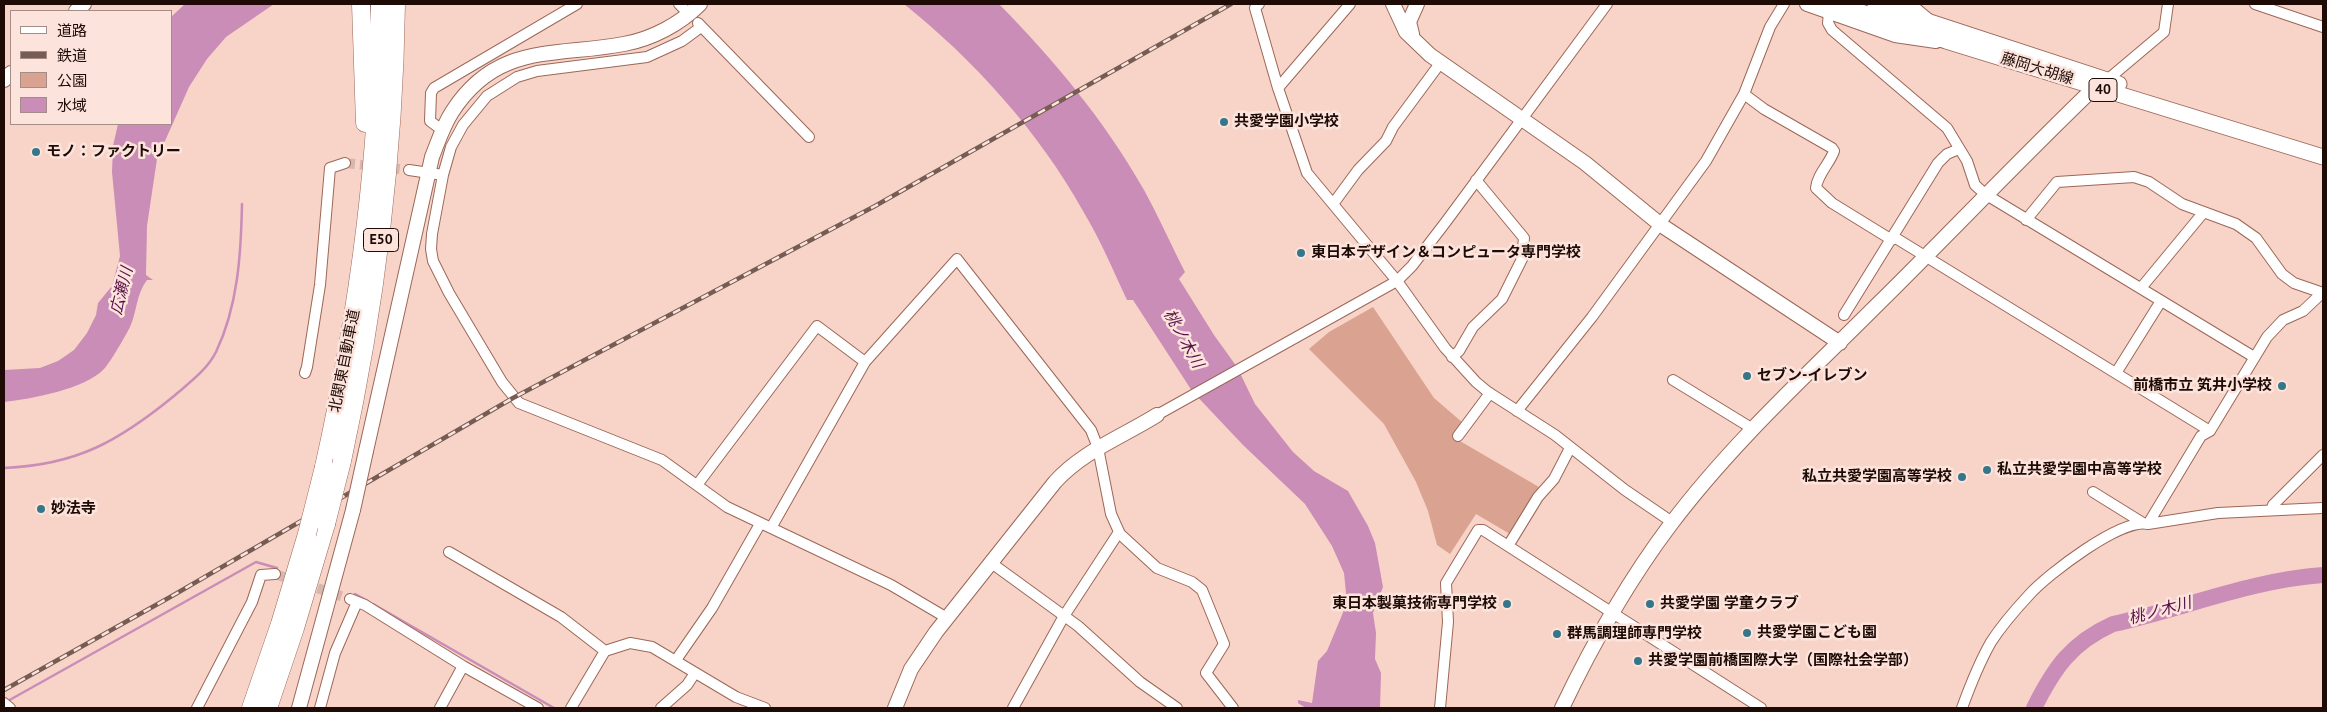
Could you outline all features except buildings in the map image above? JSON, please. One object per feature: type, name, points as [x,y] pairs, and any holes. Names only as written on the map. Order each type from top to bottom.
[{"type":"highway","points":[[354,315],[364,154],[361,4]]},
{"type":"highway","name":"北関東自動車道","points":[[268,708],[295,628],[326,524],[342,460],[370,320],[380,250],[390,146],[390,15],[380,4]]},
{"type":"highway","name":"北関東自動車道","points":[[251,708],[280,624],[307,534],[324,467],[354,315],[390,15]]},
{"type":"main road","name":"藤岡大胡線","points":[[1875,4],[2101,84],[2323,157]]},
{"type":"main road","name":"藤岡大胡線","points":[[1834,8],[2323,146]]},
{"type":"street","points":[[442,130],[430,121],[431,93],[434,88],[577,4]]},
{"type":"street","points":[[299,708],[353,510],[428,172],[442,130],[464,96],[483,78],[499,68],[540,54],[624,44],[638,40],[674,25],[700,4]]},
{"type":"street","points":[[1259,4],[1255,8],[1301,161],[1307,173],[1397,281],[1452,357],[1476,382],[1490,393],[1555,435],[1672,522]]},
{"type":"street","points":[[1278,88],[1350,4]]},
{"type":"street","points":[[1393,4],[1406,32],[1415,42],[1440,62],[1585,164],[1661,225],[1840,342]]},
{"type":"street","points":[[1415,42],[1409,22],[1417,4]]},
{"type":"street","points":[[895,708],[911,669],[947,618],[990,562],[1070,466],[1098,448],[1281,348],[1397,281],[1412,266],[1607,4]]},
{"type":"street","points":[[1517,411],[1592,317],[1706,161],[1744,94],[1774,18],[1784,4]]},
{"type":"street","points":[[1807,4],[1834,8],[1828,22],[1832,30],[1947,128],[1967,161],[1975,185],[1985,194],[2254,357]]},
{"type":"street","points":[[1905,4],[1926,15],[1931,23]]},
{"type":"street","points":[[1562,708],[1610,613],[1672,522],[1753,429],[1927,255],[1985,194],[2101,84],[2164,32],[2168,4]]},
{"type":"street","points":[[2254,4],[2323,27]]},
{"type":"street","points":[[809,137],[700,25],[682,41],[647,56],[537,71],[517,77],[487,96],[463,125],[451,147],[443,175],[431,254],[449,293],[513,398],[527,408],[662,460],[727,507],[899,590],[947,618]]},
{"type":"street","points":[[1332,204],[1358,170],[1386,141],[1393,127],[1440,62]]},
{"type":"street","points":[[1744,94],[1832,148],[1834,151],[1832,159],[1817,182],[1816,188],[1832,203],[1927,255],[2210,431]]},
{"type":"street","points":[[1844,315],[1942,158],[1959,149]]},
{"type":"street","points":[[304,373],[307,367],[320,285],[330,168],[344,164]]},
{"type":"street","points":[[409,170],[443,175]]},
{"type":"street","points":[[2026,220],[2057,182],[2134,177],[2149,182],[2182,204],[2236,224],[2256,238],[2282,274],[2294,283],[2323,293],[2303,311],[2283,320],[2267,337],[2210,431],[2201,436],[2146,524]]},
{"type":"street","points":[[1452,357],[1473,327],[1502,299],[1522,259],[1524,238],[1476,180]]},
{"type":"street","points":[[2141,288],[2204,213]]},
{"type":"street","points":[[771,528],[865,362],[957,259],[1091,430],[1098,448],[1107,499],[1119,532],[1157,568],[1192,582],[1202,590],[1224,644],[1206,673],[1233,708]]},
{"type":"street","points":[[2116,373],[2161,301]]},
{"type":"street","points":[[697,485],[817,326],[865,362]]},
{"type":"street","points":[[1673,380],[1753,429]]},
{"type":"street","points":[[1458,436],[1490,393]]},
{"type":"street","points":[[1508,546],[1538,496],[1554,479],[1570,448]]},
{"type":"street","points":[[2271,510],[2272,505],[2295,481],[2323,456]]},
{"type":"street","points":[[2093,492],[2146,524]]},
{"type":"street","points":[[1962,708],[1992,642],[2030,594],[2066,564],[2100,540],[2125,528],[2208,514],[2323,508]]},
{"type":"street","points":[[676,660],[712,608],[760,524]]},
{"type":"street","points":[[1440,708],[1445,674],[1448,603],[1446,582],[1478,530],[1483,530],[1761,708]]},
{"type":"street","points":[[1013,708],[1064,616],[1119,532]]},
{"type":"street","points":[[449,552],[561,617],[605,651]]},
{"type":"street","points":[[990,562],[1064,616],[1140,682],[1177,708]]},
{"type":"street","points":[[197,708],[252,602],[261,575],[275,574]]},
{"type":"street","points":[[320,708],[335,653],[354,600],[463,666],[538,708]]},
{"type":"street","points":[[571,708],[594,666],[605,651],[630,643],[652,647],[736,697],[765,708]]},
{"type":"street","points":[[440,708],[463,666]]},
{"type":"street","points":[[661,708],[687,684],[695,673]]},
{"type":"street","points":[[4,702],[10,708]]},
{"type":"green space","points":[[1373,307],[1434,398],[1463,423],[1453,437],[1539,487],[1510,534],[1476,514],[1450,554],[1437,545],[1428,511],[1416,482],[1384,424],[1309,349],[1329,332]]},
{"type":"water","name":"広瀬川","points":[[185,4],[274,4],[226,37],[207,59],[189,87],[157,159],[147,226],[146,275],[153,280],[147,280],[143,285],[130,327],[110,361],[104,369],[84,382],[42,396],[4,402],[4,370],[40,368],[58,361],[74,350],[87,333],[96,315],[98,303],[112,286],[120,256],[112,172],[113,146],[118,125],[172,125],[172,16]]},
{"type":"water","points":[[904,4],[999,4],[1059,69],[1113,140],[1155,210],[1185,272],[1179,279],[1214,335],[1237,367],[1255,404],[1293,452],[1314,471],[1348,491],[1368,526],[1375,543],[1383,587],[1373,613],[1376,633],[1375,659],[1381,673],[1380,708],[1306,708],[1298,703],[1298,700],[1312,703],[1318,661],[1327,651],[1347,603],[1344,573],[1332,546],[1305,504],[1243,445],[1192,391],[1133,300],[1127,300],[1089,222],[1066,182],[1025,126],[980,73]]},
{"type":"waterway","points":[[4,468],[54,462],[96,448],[115,438],[154,412],[203,370],[216,352],[234,298],[241,242],[242,204]]},
{"type":"waterway","points":[[6,702],[256,562],[277,568]]},
{"type":"waterway","name":"桃ノ木川","points":[[2034,708],[2065,658],[2098,631],[2113,624],[2243,589],[2296,578],[2323,575]]},
{"type":"waterway","points":[[355,594],[368,601]]},
{"type":"waterway","points":[[373,604],[554,708]]},
{"type":"tunnel","points":[[345,163],[409,170]]},
{"type":"tunnel","points":[[275,574],[350,599]]},
{"type":"railway","points":[[4,690],[172,596],[513,398],[875,206],[1231,4]]},
{"type":"place","name":"共愛学園小学校","points":[[1224,122]]},
{"type":"place","name":"モノ：ファクトリー","points":[[36,152]]},
{"type":"place","name":"東日本デザイン＆コンピュータ専門学校","points":[[1301,253]]},
{"type":"place","name":"セブン-イレブン","points":[[1747,376]]},
{"type":"place","name":"前橋市立 笂井小学校","points":[[2282,386]]},
{"type":"place","name":"私立共愛学園中高等学校","points":[[1987,470]]},
{"type":"place","name":"私立共愛学園高等学校","points":[[1962,477]]},
{"type":"place","name":"妙法寺","points":[[41,509]]},
{"type":"place","name":"東日本製菓技術専門学校","points":[[1507,604]]},
{"type":"place","name":"共愛学園 学童クラブ","points":[[1650,604]]},
{"type":"place","name":"共愛学園こども園","points":[[1747,633]]},
{"type":"place","name":"群馬調理師専門学校","points":[[1557,634]]},
{"type":"place","name":"共愛学園前橋国際大学（国際社会学部）","points":[[1638,661]]}]
